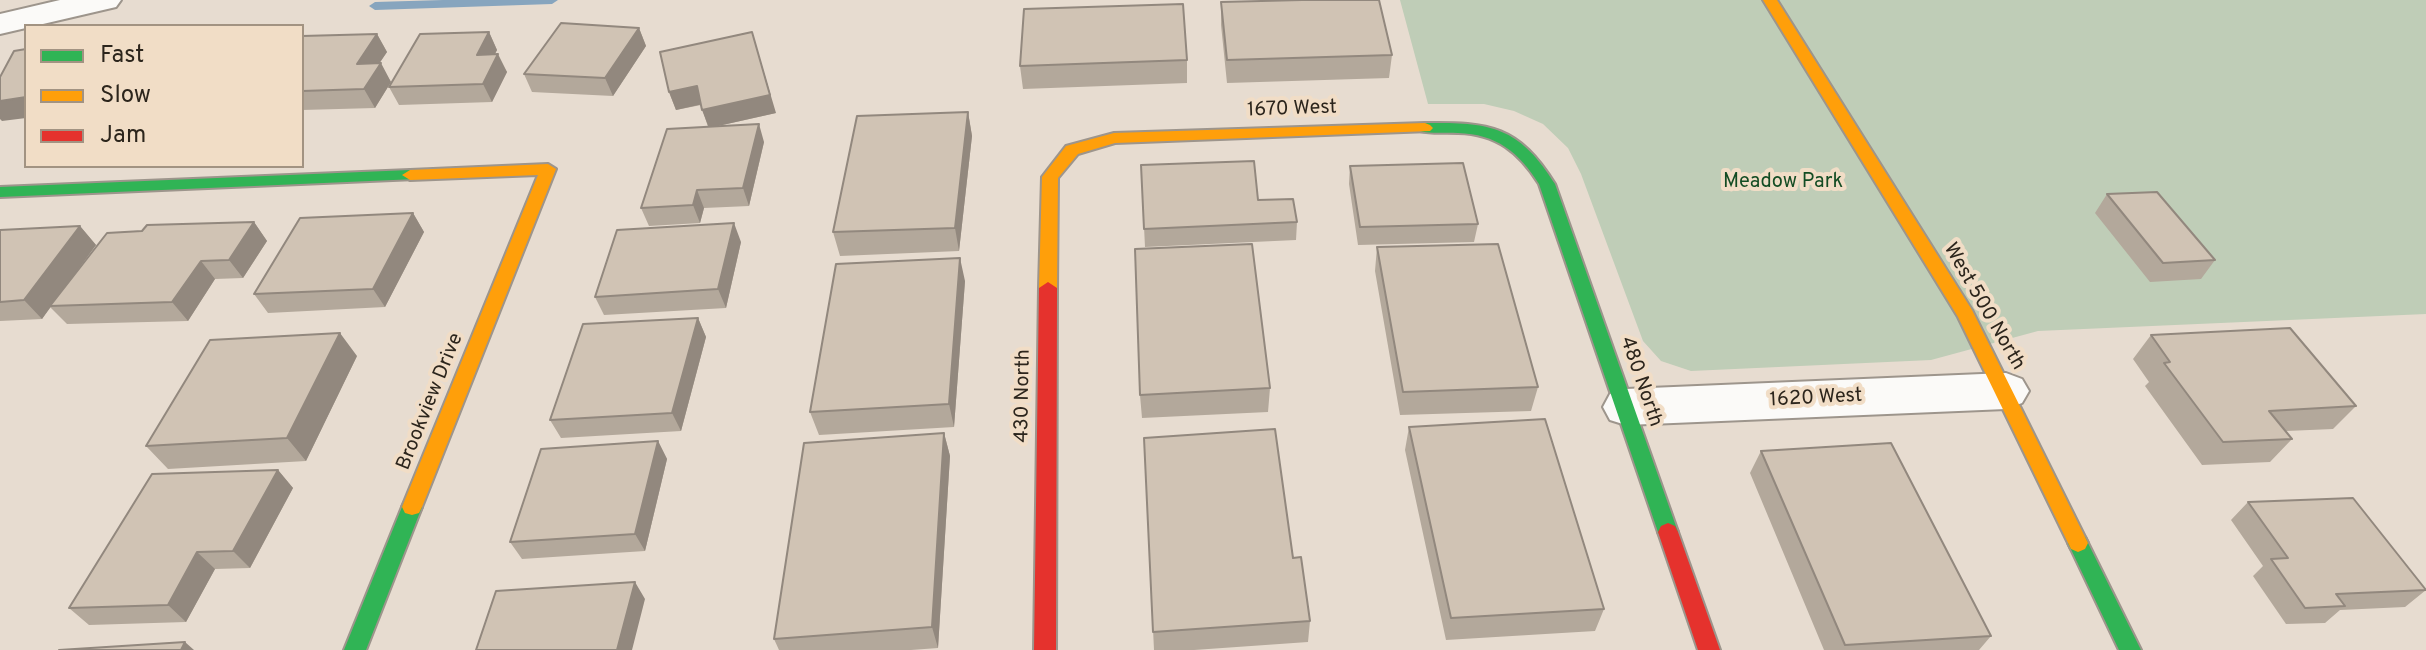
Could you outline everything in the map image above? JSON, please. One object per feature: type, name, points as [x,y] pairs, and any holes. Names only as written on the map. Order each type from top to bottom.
[{"type":"street","points":[[0,24],[104,0]]},
{"type":"street","name":"West 500 North","points":[[1770,0],[1966,315],[2006,391],[2130,650]]},
{"type":"street","name":"1670 West","points":[[1072,150],[1114,138],[1448,127],[1479,128],[1514,138]]},
{"type":"street","name":"480 North","points":[[1514,138],[1535,159],[1547,184],[1709,650]]},
{"type":"street","name":"430 North","points":[[1045,650],[1044,489],[1050,177],[1072,150]]},
{"type":"street","name":"Brookview Drive","points":[[0,192],[548,169],[355,650]]},
{"type":"street","name":"1620 West","points":[[1626,407],[2006,391]]},
{"type":"green space","name":"Meadow Park","points":[[1400,0],[2426,0],[2426,314],[2038,331],[1931,360],[1691,371],[1661,361],[1643,341],[1581,174],[1568,148],[1543,124],[1514,111],[1484,104],[1428,104]]},
{"type":"building","points":[[1379,0],[1392,55],[1227,60],[1221,2]]},
{"type":"building","points":[[1183,4],[1187,60],[1020,66],[1024,9]]},
{"type":"building","points":[[561,23],[639,28],[605,78],[524,74]]},
{"type":"building","points":[[489,32],[477,55],[498,54],[483,84],[389,87],[420,34]]},
{"type":"building","points":[[752,32],[770,95],[702,110],[697,86],[669,92],[660,52]]},
{"type":"building","points":[[377,34],[357,64],[381,63],[364,89],[304,91],[304,36]]},
{"type":"building","points":[[24,49],[24,97],[0,101],[0,77],[14,51]]},
{"type":"building","points":[[968,112],[955,228],[833,232],[857,116]]},
{"type":"building","points":[[759,124],[743,188],[697,190],[693,205],[641,208],[667,129]]},
{"type":"building","points":[[1254,161],[1258,200],[1293,199],[1297,222],[1144,229],[1141,165]]},
{"type":"building","points":[[1463,163],[1478,224],[1360,227],[1350,166]]},
{"type":"building","points":[[2157,192],[2215,260],[2163,263],[2107,194]]},
{"type":"building","points":[[413,213],[373,289],[254,294],[300,218]]},
{"type":"building","points":[[254,222],[229,260],[201,261],[172,302],[50,306],[107,233],[142,231],[147,225]]},
{"type":"building","points":[[734,223],[718,289],[595,297],[617,230]]},
{"type":"building","points":[[80,226],[24,300],[0,302],[0,230]]},
{"type":"building","points":[[1252,244],[1270,388],[1140,395],[1135,249]]},
{"type":"building","points":[[1498,244],[1538,387],[1403,392],[1377,247]]},
{"type":"building","points":[[960,258],[949,404],[810,412],[836,264]]},
{"type":"building","points":[[698,318],[672,413],[550,420],[583,324]]},
{"type":"building","points":[[2290,328],[2356,406],[2269,411],[2292,439],[2223,442],[2164,363],[2170,362],[2151,335]]},
{"type":"building","points":[[340,333],[287,438],[146,446],[210,340]]},
{"type":"building","points":[[1545,419],[1604,609],[1451,618],[1409,427]]},
{"type":"building","points":[[1275,429],[1293,558],[1301,557],[1310,621],[1153,632],[1144,438]]},
{"type":"building","points":[[944,433],[932,627],[774,639],[804,443]]},
{"type":"building","points":[[658,441],[635,534],[510,542],[541,449]]},
{"type":"building","points":[[1891,443],[1991,636],[1845,645],[1761,451]]},
{"type":"building","points":[[278,470],[233,551],[197,552],[168,605],[69,608],[152,474]]},
{"type":"building","points":[[2353,498],[2426,590],[2336,594],[2345,606],[2305,608],[2271,559],[2288,558],[2248,502]]},
{"type":"building","points":[[635,582],[617,650],[476,650],[496,591]]},
{"type":"building","points":[[185,642],[181,650],[59,650]]},
{"type":"waterway","points":[[375,6],[552,0]]},
{"type":"traffic: fast","points":[[1425,128],[1465,128],[1497,135],[1524,152],[1547,184],[1668,532]]},
{"type":"traffic: fast","points":[[0,192],[410,175]]},
{"type":"traffic: fast","points":[[355,650],[412,507]]},
{"type":"traffic: fast","points":[[2078,543],[2130,650]]},
{"type":"traffic: slow","points":[[1770,0],[1966,315],[2078,543]]},
{"type":"traffic: slow","points":[[1048,288],[1050,177],[1072,150],[1114,138],[1425,128]]},
{"type":"traffic: slow","points":[[410,175],[548,169],[412,507]]},
{"type":"traffic: jam","points":[[1045,650],[1048,288]]},
{"type":"traffic: jam","points":[[1668,532],[1709,650]]}]
